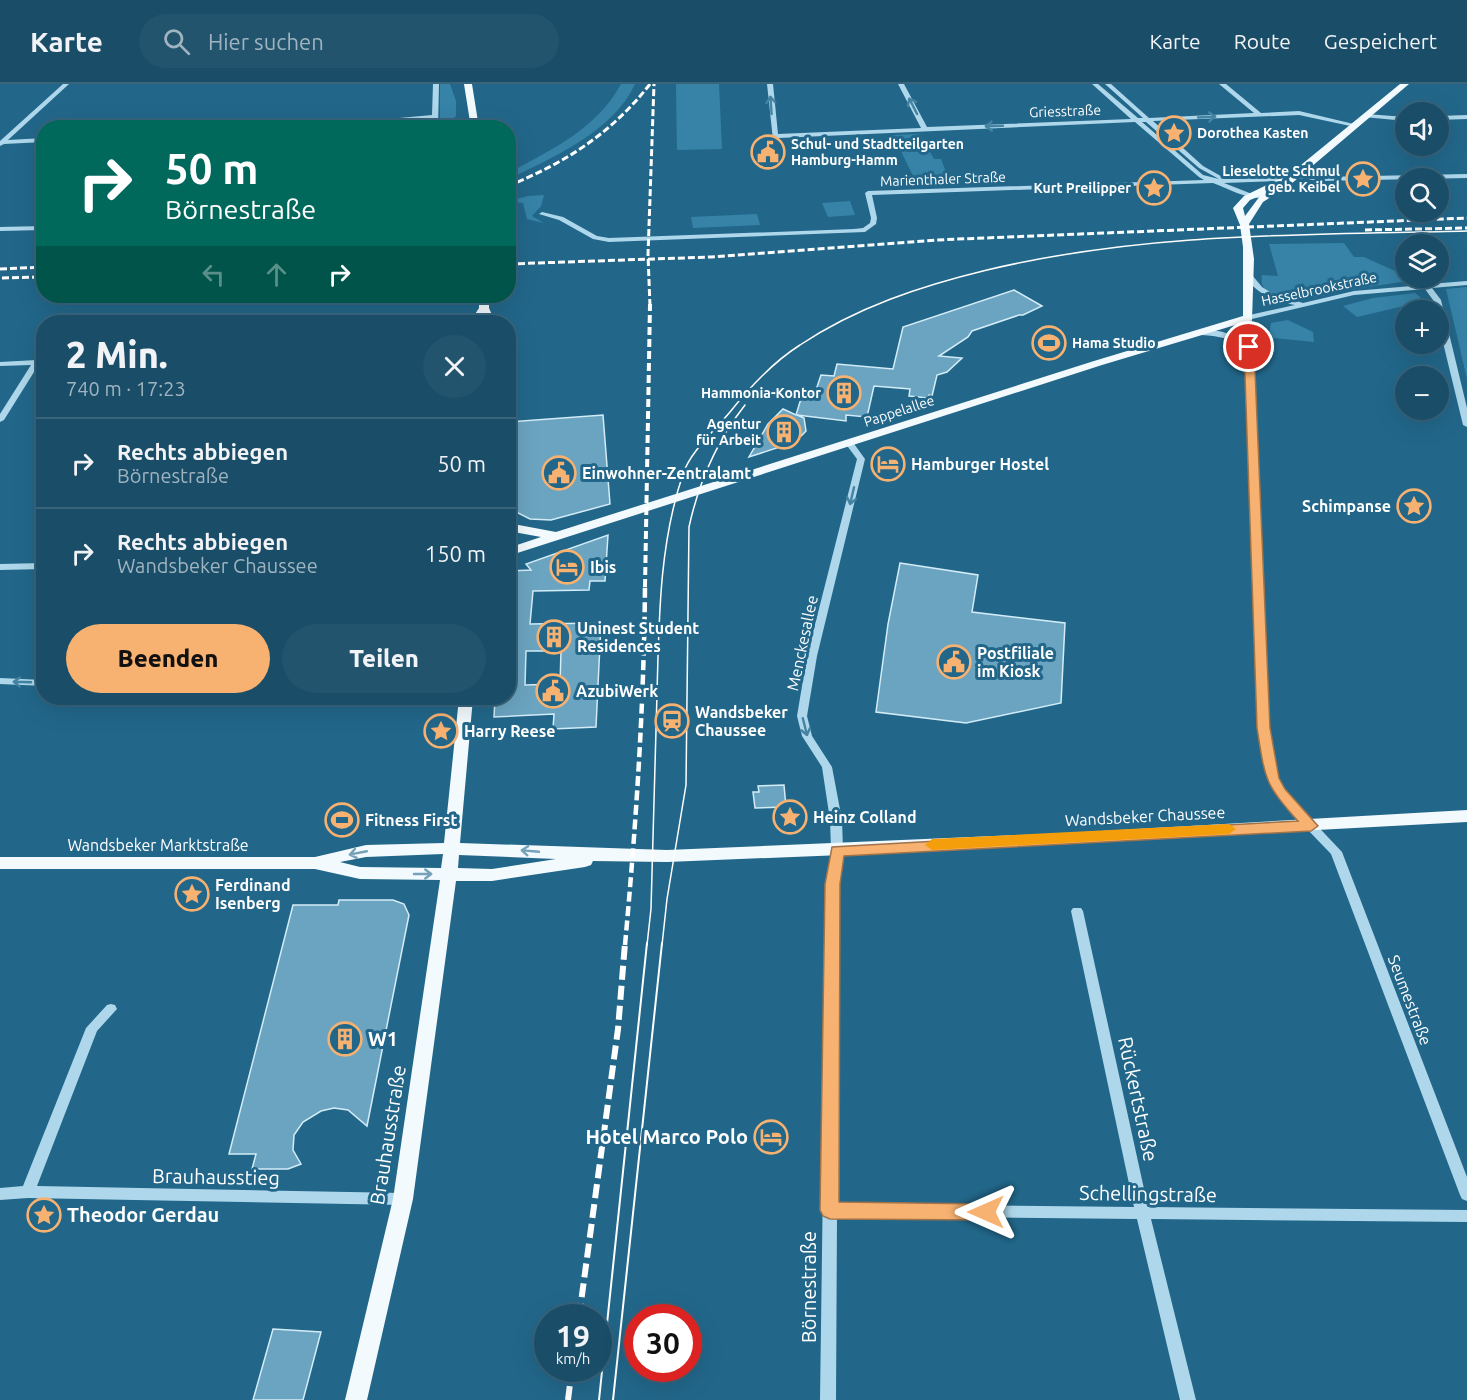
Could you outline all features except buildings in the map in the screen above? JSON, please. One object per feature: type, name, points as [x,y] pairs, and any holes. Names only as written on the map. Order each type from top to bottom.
[{"type":"main road","points":[[468,84],[474,120]]},
{"type":"main road","points":[[1258,195],[1288,182],[1406,84]]},
{"type":"main road","points":[[1248,318],[1249,277],[1245,223],[1255,206],[1258,195],[1282,179],[1293,176]]},
{"type":"main road","points":[[484,303],[487,315]]},
{"type":"main road","points":[[480,315],[484,308]]},
{"type":"main road","name":"Pappelallee","points":[[516,550],[1248,318]]},
{"type":"main road","name":"Pappelallee","points":[[516,529],[561,537]]},
{"type":"main road","name":"Brauhausstraße","points":[[356,1400],[403,1199],[449,874],[465,705]]},
{"type":"main road","name":"Wandsbeker Chaussee","points":[[609,858],[837,850],[1467,816]]},
{"type":"main road","name":"Wandsbeker Marktstraße","points":[[315,863],[364,851],[452,849],[508,849],[609,858]]},
{"type":"main road","name":"Wandsbeker Marktstraße","points":[[0,862],[315,863],[360,873],[503,874],[609,858]]},
{"type":"street","points":[[1,143],[66,84]]},
{"type":"street","points":[[396,120],[435,117],[435,84]]},
{"type":"street","points":[[770,84],[777,149]]},
{"type":"street","points":[[901,84],[925,129]]},
{"type":"street","points":[[1095,84],[1201,176],[1212,182],[1258,195]]},
{"type":"street","points":[[1108,84],[1201,167],[1258,195]]},
{"type":"street","points":[[1222,84],[1259,114]]},
{"type":"street","name":"Griesstraße","points":[[775,136],[1308,113],[1355,125]]},
{"type":"street","points":[[1366,116],[1395,118]]},
{"type":"street","points":[[1449,118],[1467,117]]},
{"type":"street","points":[[0,130],[15,131]]},
{"type":"street","points":[[1,143],[36,141]]},
{"type":"street","points":[[1293,176],[1321,179],[1467,176]]},
{"type":"street","name":"Marienthaler Straße","points":[[542,214],[561,218],[595,238],[624,240],[865,230],[870,228],[874,218],[868,194],[1282,179]]},
{"type":"street","points":[[0,229],[36,228]]},
{"type":"street","points":[[1249,277],[1260,291],[1270,297],[1308,304]]},
{"type":"street","name":"Hasselbrookstraße","points":[[1449,284],[1467,283]]},
{"type":"street","name":"Hasselbrookstraße","points":[[1248,318],[1362,292],[1399,288]]},
{"type":"street","points":[[1428,288],[1437,300],[1467,425]]},
{"type":"street","name":"Seumestraße","points":[[1248,318],[1263,728],[1272,778],[1280,792],[1336,852],[1467,1195]]},
{"type":"street","points":[[1194,334],[1229,337],[1249,347]]},
{"type":"street","points":[[0,364],[36,362]]},
{"type":"street","points":[[0,420],[36,368]]},
{"type":"street","name":"Menckesallee","points":[[837,850],[836,820],[827,767],[807,736],[802,716],[812,656],[861,459],[849,443]]},
{"type":"street","points":[[0,567],[36,567]]},
{"type":"street","points":[[0,681],[36,683]]},
{"type":"street","name":"Börnestraße","points":[[828,1400],[833,884],[837,850]]},
{"type":"street","name":"Rückertstraße","points":[[1077,911],[1142,1214],[1188,1400]]},
{"type":"street","points":[[28,1191],[92,1028],[111,1010]]},
{"type":"street","name":"Brauhausstieg","points":[[0,1194],[28,1191],[403,1199]]},
{"type":"street","name":"Schellingstraße","points":[[830,1210],[1467,1216]]},
{"type":"shaded area","points":[[440,84],[450,84],[456,101],[456,116],[451,120],[440,120]]},
{"type":"shaded area","points":[[621,84],[635,84],[625,101],[597,129],[562,152],[516,175],[516,169],[574,135],[588,124],[611,99]]},
{"type":"shaded area","points":[[676,84],[719,84],[722,149],[677,150]]},
{"type":"shaded area","points":[[920,134],[934,159],[941,159],[951,185],[918,186],[893,135]]},
{"type":"shaded area","points":[[544,195],[541,206],[532,216],[544,223],[527,219],[523,203],[516,202],[516,199]]},
{"type":"shaded area","points":[[850,201],[855,215],[828,217],[822,203]]},
{"type":"shaded area","points":[[757,214],[760,225],[693,228],[691,217]]},
{"type":"shaded area","points":[[1344,243],[1354,257],[1364,257],[1395,271],[1395,283],[1313,298],[1285,298],[1266,290],[1263,286],[1262,275],[1278,276],[1269,244]]},
{"type":"shaded area","points":[[1467,287],[1467,379],[1449,300],[1446,289]]},
{"type":"shaded area","points":[[1415,293],[1424,300],[1395,300],[1395,308],[1357,317],[1343,306],[1373,298]]},
{"type":"shaded area","points":[[1288,320],[1313,332],[1314,342],[1274,338],[1275,352],[1266,351],[1271,323]]},
{"type":"tram line","points":[[647,945],[651,909],[660,611],[669,528],[683,474],[691,458],[771,367],[822,332],[890,299],[962,276],[1047,258],[1106,248],[1226,238],[1467,231]]},
{"type":"tram line","points":[[662,945],[667,899],[686,785],[689,527],[703,478],[725,433],[745,405]]},
{"type":"tram line","points":[[599,1400],[647,943]]},
{"type":"tram line","points":[[613,1400],[662,943]]},
{"type":"railway","points":[[516,183],[568,157],[586,145],[620,117],[650,84]]},
{"type":"railway","points":[[648,259],[654,84]]},
{"type":"railway","points":[[648,259],[711,257],[936,240],[1467,218]]},
{"type":"railway","points":[[1365,230],[1467,228]]},
{"type":"railway","points":[[516,264],[648,259]]},
{"type":"railway","points":[[648,259],[650,305]]},
{"type":"railway","points":[[0,269],[36,267]]},
{"type":"railway","points":[[2,278],[36,277]]},
{"type":"railway","points":[[645,587],[650,305]]},
{"type":"railway","points":[[625,945],[639,765],[645,585]]},
{"type":"railway","points":[[581,1304],[618,1029],[625,943]]},
{"type":"railway","points":[[568,1400],[570,1382]]},
{"type":"slow traffic","points":[[932,845],[1229,829]]},
{"type":"place","name":"Dorothea Kasten","points":[[1174,133]]},
{"type":"place","name":"Schul- und Stadtteilgarten Hamburg-Hamm","points":[[768,152]]},
{"type":"place","name":"Lieselotte Schmul geb. Keibel","points":[[1363,179]]},
{"type":"place","name":"Kurt Preilipper","points":[[1154,188]]},
{"type":"place","name":"Hama Studio","points":[[1049,343]]},
{"type":"place","name":"Hammonia-Kontor","points":[[844,393]]},
{"type":"place","name":"Agentur für Arbeit","points":[[784,432]]},
{"type":"place","name":"Hamburger Hostel","points":[[888,464]]},
{"type":"place","name":"Einwohner-Zentralamt","points":[[559,473]]},
{"type":"place","name":"Schimpanse","points":[[1414,506]]},
{"type":"place","name":"Ibis","points":[[567,567]]},
{"type":"place","name":"Uninest Student Residences","points":[[554,637]]},
{"type":"place","name":"Postfiliale im Kiosk","points":[[954,662]]},
{"type":"place","name":"AzubiWerk","points":[[553,691]]},
{"type":"place","name":"Wandsbeker Chaussee","points":[[672,721]]},
{"type":"place","name":"Harry Reese","points":[[441,731]]},
{"type":"place","name":"Heinz Colland","points":[[790,817]]},
{"type":"place","name":"Fitness First","points":[[342,820]]},
{"type":"place","name":"Ferdinand Isenberg","points":[[192,894]]},
{"type":"place","name":"W1","points":[[345,1039]]},
{"type":"place","name":"Hotel Marco Polo","points":[[771,1137]]},
{"type":"place","name":"Theodor Gerdau","points":[[44,1215]]},
{"type":"route","points":[[986,1212],[830,1210],[833,884],[837,850],[1311,826],[1287,801],[1272,778],[1263,728],[1249,347]]}]
